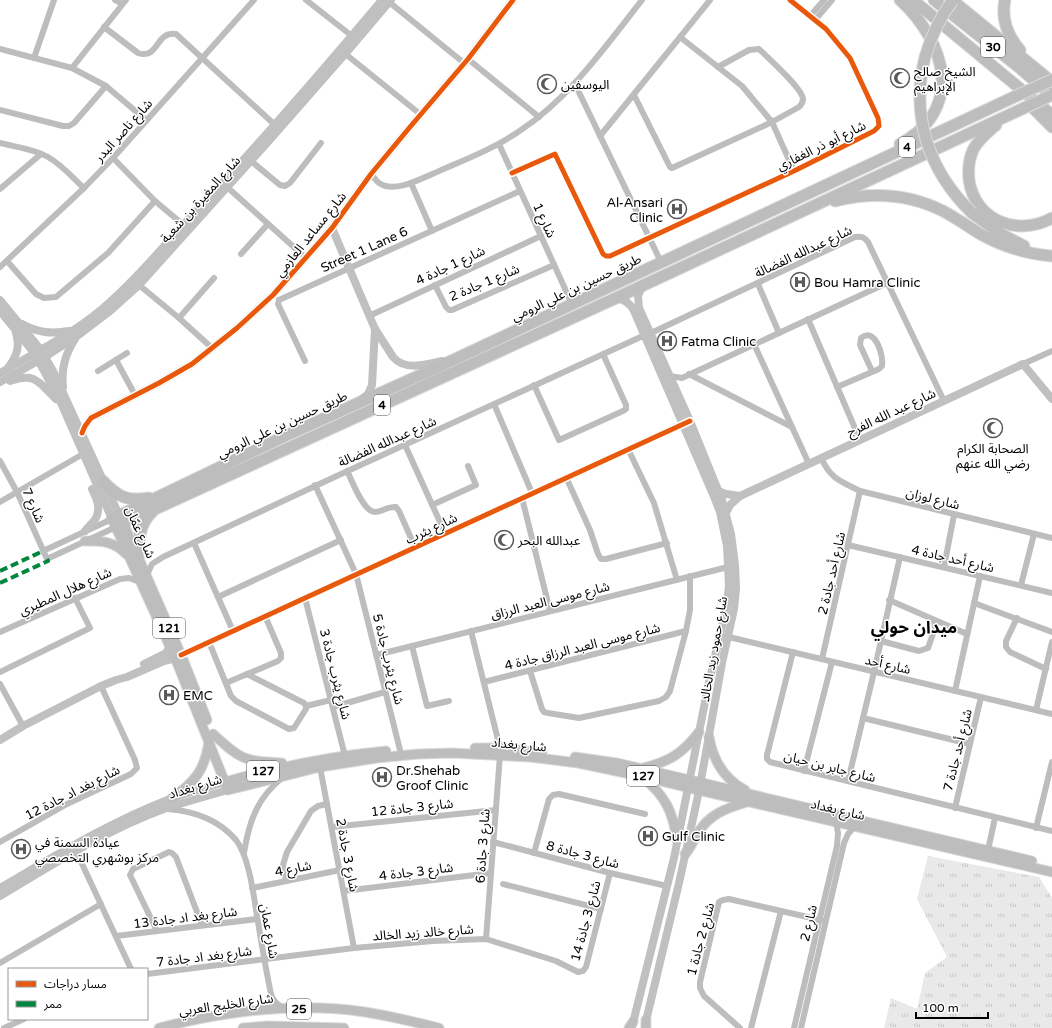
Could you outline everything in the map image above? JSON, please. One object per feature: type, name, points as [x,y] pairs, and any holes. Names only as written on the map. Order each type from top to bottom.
[{"type":"highway","points":[[799,198],[909,139],[923,127],[934,111],[939,99],[942,85],[942,71],[938,54],[918,20],[900,0]]},
{"type":"highway","name":"30","points":[[913,0],[1052,115]]},
{"type":"highway","name":"30","points":[[934,0],[1021,69],[1052,96]]},
{"type":"highway","points":[[1052,81],[952,0],[938,24],[927,50],[921,77],[921,111],[926,140],[937,168],[952,191],[972,213],[992,229],[1010,240],[1052,255]]},
{"type":"highway","points":[[1005,0],[1004,12],[1007,29],[1017,46],[1039,71]]},
{"type":"highway","points":[[979,55],[1052,127]]},
{"type":"highway","name":"طريق حسين بن علي الرومي","points":[[117,521],[155,509],[197,484],[342,411],[1014,97],[1052,81]]},
{"type":"highway","name":"طريق حسين بن علي الرومي","points":[[117,521],[158,497],[269,457],[1052,96]]},
{"type":"highway","points":[[1009,116],[982,138],[973,151],[969,171],[973,195],[986,213],[996,220],[1007,224],[1027,227],[1041,224],[1052,218]]},
{"type":"highway","points":[[809,208],[843,199],[863,196],[880,195],[910,199],[943,211],[984,236],[1007,247],[1031,254],[1052,255]]},
{"type":"highway","points":[[359,416],[354,412],[356,409],[420,380],[436,368]]},
{"type":"highway","points":[[269,457],[281,446],[345,417],[346,414],[342,411]]},
{"type":"highway","points":[[103,481],[113,492],[125,498],[139,500],[158,497]]},
{"type":"highway","points":[[134,559],[140,531],[147,518],[155,509]]},
{"type":"main road","name":"شارع مساعد العازمي","points":[[82,433],[85,426],[92,418],[159,384],[192,364],[276,298],[306,258],[332,228],[371,174],[466,61],[513,0]]},
{"type":"main road","name":"شارع المغيرة بن شعبة","points":[[0,383],[110,311],[139,285],[186,227],[275,125],[343,52],[352,36],[387,1]]},
{"type":"main road","name":"شارع المغيرة بن شعبة","points":[[75,333],[134,280],[227,187],[251,161],[387,1]]},
{"type":"main road","points":[[332,228],[375,329],[396,360],[407,365],[432,364],[459,357]]},
{"type":"main road","name":"شارع حمود زيد الخالد","points":[[631,1026],[667,886],[699,732],[724,636],[734,610],[736,588],[735,565],[726,513],[718,491],[648,334],[638,304],[638,296],[642,286]]},
{"type":"main road","name":"شارع حمود زيد الخالد","points":[[616,298],[626,301],[630,305],[648,334],[676,390],[700,462],[720,512],[727,546],[729,586],[724,636],[709,738],[685,854],[645,1025]]},
{"type":"main road","name":"شارع عمّان","points":[[0,300],[17,326],[40,356],[63,394],[103,481],[117,521]]},
{"type":"main road","name":"شارع عمّان","points":[[0,311],[17,326]]},
{"type":"main road","points":[[3,371],[15,358],[18,349],[17,326],[48,333],[75,333],[64,363],[62,374],[63,394]]},
{"type":"main road","points":[[358,404],[368,394],[371,387],[375,329]]},
{"type":"main road","name":"شارع المغيرة بن شعبة","points":[[3,371],[40,356]]},
{"type":"main road","name":"شارع عمّان","points":[[40,356],[91,473],[117,521],[178,658],[229,785]]},
{"type":"main road","points":[[1023,364],[1052,399]]},
{"type":"main road","name":"شارع عبد الله الفرج","points":[[726,513],[730,505],[740,496],[1023,364]]},
{"type":"main road","points":[[0,383],[21,378],[32,378],[42,384],[61,403]]},
{"type":"main road","points":[[74,416],[92,418]]},
{"type":"main road","points":[[86,531],[95,518],[98,510],[98,502],[90,482],[91,473]]},
{"type":"main road","points":[[718,491],[740,496]]},
{"type":"main road","points":[[83,542],[100,541],[111,543],[134,559]]},
{"type":"main road","name":"شارع عمّان","points":[[143,579],[170,646],[178,658]]},
{"type":"main road","points":[[116,680],[125,673],[166,653],[170,646]]},
{"type":"main road","points":[[0,740],[23,726],[101,686],[127,677],[164,661],[178,658]]},
{"type":"main road","points":[[677,840],[675,824],[667,804],[640,772],[675,756],[687,746],[699,732]]},
{"type":"main road","points":[[172,798],[188,786],[198,775],[206,759],[211,737],[247,760],[296,764]]},
{"type":"main road","points":[[709,738],[714,757],[722,771],[736,784],[755,795]]},
{"type":"main road","name":"شارع بغداد","points":[[0,896],[76,851],[133,822],[263,771],[345,756],[400,750],[500,752],[573,756],[689,784],[755,795],[1052,866]]},
{"type":"main road","name":"شارع بغداد","points":[[1,887],[73,845],[151,806],[172,798],[320,767],[377,758],[418,754],[500,752]]},
{"type":"main road","name":"شارع بغداد","points":[[699,786],[748,802],[1052,872]]},
{"type":"main road","points":[[685,854],[691,847],[700,828],[712,817],[728,808],[748,802]]},
{"type":"main road","name":"شارع الخليج العربي","points":[[159,1028],[200,1018],[284,1008],[364,1012],[439,1028]]},
{"type":"main road","name":"شارع الخليج العربي","points":[[243,1028],[268,1026],[344,1028]]},
{"type":"street","points":[[34,58],[54,0]]},
{"type":"street","points":[[72,68],[124,2],[115,0]]},
{"type":"street","name":"شارع ناصر البدر","points":[[0,267],[84,188],[113,158],[254,0]]},
{"type":"street","points":[[306,0],[352,36]]},
{"type":"street","points":[[371,174],[380,184],[393,188],[411,183],[499,144],[520,132],[576,84],[642,0]]},
{"type":"street","points":[[600,136],[710,0]]},
{"type":"street","name":"شارع أبو ذر الغفاري","points":[[512,173],[555,154],[603,254],[610,256],[794,171],[874,131],[879,126],[878,118],[850,58],[826,29],[790,0]]},
{"type":"street","points":[[812,18],[824,0]]},
{"type":"street","points":[[812,18],[832,0]]},
{"type":"street","points":[[387,1],[539,117]]},
{"type":"street","points":[[104,27],[138,53],[142,54],[151,52],[166,35],[170,33],[176,34],[275,125]]},
{"type":"street","points":[[680,37],[742,86],[772,122],[794,171]]},
{"type":"street","points":[[0,49],[72,68],[106,86],[146,120]]},
{"type":"street","points":[[634,95],[670,167],[672,168],[772,122],[802,104],[803,100],[798,88],[759,49],[749,50],[718,67]]},
{"type":"street","points":[[343,52],[420,114]]},
{"type":"street","points":[[576,84],[661,262]]},
{"type":"street","points":[[0,110],[63,126],[69,126],[74,123],[106,86]]},
{"type":"street","points":[[0,143],[41,154],[59,164],[84,188]]},
{"type":"street","points":[[251,161],[280,185],[285,186],[290,183],[321,143]]},
{"type":"street","name":"شارع 1","points":[[499,144],[572,304]]},
{"type":"street","points":[[0,189],[41,154]]},
{"type":"street","points":[[113,158],[155,200],[186,227]]},
{"type":"street","points":[[411,183],[432,231]]},
{"type":"street","points":[[227,187],[306,258]]},
{"type":"street","name":"Street 1 Lane 6","points":[[276,298],[349,268],[520,191]]},
{"type":"street","points":[[7,261],[36,294],[44,298],[56,297],[108,253],[155,200]]},
{"type":"street","points":[[241,254],[268,224]]},
{"type":"street","name":"شارع 1 جادة 4","points":[[369,316],[541,236]]},
{"type":"street","name":"شارع عبدالله الفضالة","points":[[143,579],[152,564],[163,557],[315,485],[758,284],[855,236],[864,237],[868,242],[944,401]]},
{"type":"street","name":"شارع 1 جادة 2","points":[[435,285],[446,307],[449,310],[452,310],[554,265]]},
{"type":"street","points":[[179,318],[214,278]]},
{"type":"street","points":[[676,390],[682,378],[689,374],[887,283]]},
{"type":"street","points":[[758,284],[779,333]]},
{"type":"street","points":[[139,285],[212,348]]},
{"type":"street","points":[[276,298],[306,361]]},
{"type":"street","points":[[808,319],[860,440]]},
{"type":"street","points":[[837,387],[872,371],[882,366],[882,354],[874,338],[871,335],[868,335],[861,338],[860,345],[872,371]]},
{"type":"street","points":[[754,344],[808,464]]},
{"type":"street","name":"شارع عبد الله الفرج","points":[[1023,364],[1052,351]]},
{"type":"street","points":[[98,371],[127,353]]},
{"type":"street","points":[[534,385],[558,440],[623,411],[626,409],[626,406],[603,354]]},
{"type":"street","points":[[116,360],[135,395]]},
{"type":"street","points":[[689,374],[792,427]]},
{"type":"street","points":[[670,376],[682,378]]},
{"type":"street","points":[[494,404],[532,493]]},
{"type":"street","name":"شارع يثرب","points":[[178,658],[209,642],[686,422]]},
{"type":"street","points":[[405,445],[445,533]]},
{"type":"street","points":[[628,449],[654,503],[677,580]]},
{"type":"street","points":[[0,502],[83,454]]},
{"type":"street","name":"شارع لوزان","points":[[821,458],[827,470],[833,476],[860,491],[1052,538]]},
{"type":"street","name":"شارع 7","points":[[0,461],[17,492],[46,559],[83,542]]},
{"type":"street","points":[[432,505],[476,485],[468,466]]},
{"type":"street","points":[[347,471],[364,506],[369,511],[375,512],[392,506],[396,507],[415,547]]},
{"type":"street","points":[[566,477],[590,530],[601,559],[667,543]]},
{"type":"street","name":"شارع يثرب جادة 5","points":[[315,485],[356,574],[400,750]]},
{"type":"street","name":"شارع أحد جادة 2","points":[[822,659],[860,491]]},
{"type":"street","points":[[522,498],[550,612]]},
{"type":"street","points":[[944,567],[954,515]]},
{"type":"street","points":[[43,551],[86,531],[117,521]]},
{"type":"street","points":[[76,536],[82,537],[83,542],[117,521]]},
{"type":"street","points":[[1021,585],[1034,534]]},
{"type":"street","points":[[218,597],[341,540]]},
{"type":"street","points":[[194,543],[234,631]]},
{"type":"street","name":"شارع أحد جادة 4","points":[[848,545],[1052,593]]},
{"type":"street","points":[[848,781],[900,557]]},
{"type":"street","name":"شارع موسى العبد الرزاق","points":[[376,655],[728,567]]},
{"type":"street","points":[[530,671],[544,712],[572,718],[586,718],[659,701],[666,697],[670,691],[686,631],[690,610],[690,576]]},
{"type":"street","points":[[955,691],[980,576]]},
{"type":"street","name":"شارع هلال المطيري","points":[[0,632],[75,598],[125,578],[143,579]]},
{"type":"street","points":[[0,672],[90,628],[75,598]]},
{"type":"street","name":"شارع يثرب جادة 3","points":[[305,598],[345,756]]},
{"type":"street","points":[[890,600],[967,634]]},
{"type":"street","points":[[974,603],[1052,632]]},
{"type":"street","points":[[226,683],[278,661],[281,658],[281,653],[265,616]]},
{"type":"street","points":[[1017,618],[1006,641],[1006,647],[1010,652],[1046,668]]},
{"type":"street","points":[[881,641],[919,651],[924,650],[928,648],[935,628],[934,620]]},
{"type":"street","name":"شارع 3 جادة 6","points":[[471,631],[500,752],[486,939]]},
{"type":"street","name":"شارع موسى العبد الرزاق جادة 4","points":[[484,682],[686,631]]},
{"type":"street","name":"شارع أحد","points":[[724,636],[1052,714]]},
{"type":"street","points":[[209,642],[233,699],[289,729],[294,728],[306,709],[306,706]]},
{"type":"street","points":[[1036,710],[1052,642]]},
{"type":"street","points":[[412,646],[428,706],[449,701]]},
{"type":"street","name":"شارع جابر بن حيان","points":[[793,652],[767,757],[768,761],[1052,831]]},
{"type":"street","points":[[804,771],[832,662]]},
{"type":"street","points":[[247,674],[304,703],[306,706]]},
{"type":"street","points":[[0,684],[23,726]]},
{"type":"street","name":"شارع بغد اد جادة 12","points":[[0,842],[67,804],[131,774],[137,768],[135,760],[101,686]]},
{"type":"street","points":[[333,707],[385,692]]},
{"type":"street","name":"شارع أحد جادة 7","points":[[955,808],[981,697]]},
{"type":"street","points":[[306,706],[331,700]]},
{"type":"street","points":[[863,718],[970,744]]},
{"type":"street","points":[[1036,828],[1052,764]]},
{"type":"street","name":"شارع 3 جادة 2","points":[[320,767],[354,948]]},
{"type":"street","name":"شارع عمان","points":[[284,1008],[273,1000],[244,852],[247,834],[252,818],[269,790],[287,774]]},
{"type":"street","points":[[534,852],[549,799],[553,795],[559,794],[645,814]]},
{"type":"street","points":[[286,880],[283,865],[287,852],[311,811],[318,806],[327,804]]},
{"type":"street","name":"شارع عمان","points":[[164,809],[180,810],[210,820],[224,829],[235,839],[244,852]]},
{"type":"street","name":"شارع 3 جادة 12","points":[[332,827],[496,810]]},
{"type":"street","points":[[988,850],[995,818]]},
{"type":"street","name":"شارع 2","points":[[801,1028],[837,846],[838,833],[836,822]]},
{"type":"street","name":"شارع 2","points":[[794,1028],[844,843],[854,826]]},
{"type":"street","name":"شارع 3 جادة 8","points":[[493,842],[610,873],[667,886]]},
{"type":"street","points":[[76,851],[131,968]]},
{"type":"street","points":[[157,931],[130,875],[133,869],[169,852],[176,857],[202,925]]},
{"type":"street","name":"شارع 4","points":[[252,888],[340,870]]},
{"type":"street","name":"شارع 3 جادة 4","points":[[344,891],[491,873]]},
{"type":"street","name":"شارع 3 جادة 14","points":[[578,972],[583,971],[586,967],[610,873]]},
{"type":"street","points":[[503,884],[601,909]]},
{"type":"street","name":"شارع 2 جادة 1","points":[[740,1028],[704,996],[700,988],[700,982],[718,904],[723,900],[729,899],[823,920]]},
{"type":"street","points":[[0,963],[101,904]]},
{"type":"street","points":[[751,1028],[781,911]]},
{"type":"street","name":"شارع بغد اد جادة 13","points":[[116,936],[257,919]]},
{"type":"street","name":"شارع خالد زيد الخالد","points":[[264,960],[354,948],[433,940],[486,939],[556,961],[578,972]]},
{"type":"street","name":"شارع بغد اد جادة 7","points":[[148,974],[264,960]]},
{"type":"street","points":[[4,1028],[22,1020]]},
{"type":"green space","points":[[928,856],[1039,877],[1052,898],[1052,1028],[884,1028],[891,998],[917,1009],[925,973],[947,957],[917,899]]},
{"type":"marked path","points":[[0,571],[43,551]]},
{"type":"marked path","points":[[0,583],[48,561],[47,559]]},
{"type":"cycle path","points":[[82,433],[91,418],[192,364],[237,328],[273,295],[332,228],[371,174],[468,59],[513,0]]},
{"type":"cycle path","points":[[512,173],[555,154],[603,254],[610,256],[794,171],[874,131],[879,126],[878,118],[850,58],[826,29],[790,0]]},
{"type":"cycle path","points":[[181,655],[690,421]]},
{"type":"place","name":"الشيخ صالح الإبراهيم","points":[[900,78]]},
{"type":"place","name":"اليوسفين","points":[[547,84]]},
{"type":"place","name":"Al-Ansari Clinic","points":[[677,209]]},
{"type":"place","name":"Bou Hamra Clinic","points":[[800,282]]},
{"type":"place","name":"Fatma Clinic","points":[[667,341]]},
{"type":"place","name":"الصحابة الكرام رضي الله عنهم","points":[[993,428]]},
{"type":"place","name":"عبدالله البحر","points":[[504,540]]},
{"type":"place","name":"EMC","points":[[169,695]]},
{"type":"place","name":"Dr.Shehab Groof Clinic","points":[[382,777]]},
{"type":"place","name":"Gulf Clinic","points":[[648,836]]},
{"type":"place","name":"عيادة السمنة في مركز بوشهري التخصصي","points":[[21,849]]},
{"type":"district","name":"ميدان حولي","points":[[914,627]]}]
